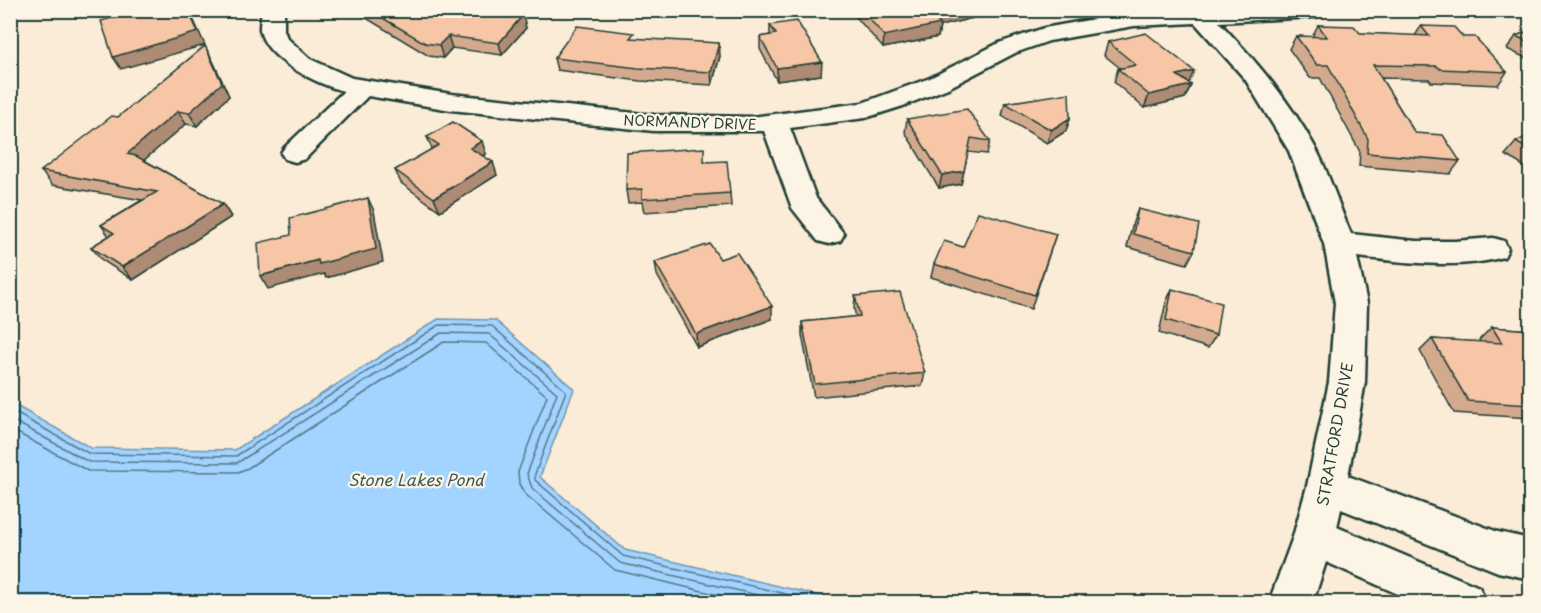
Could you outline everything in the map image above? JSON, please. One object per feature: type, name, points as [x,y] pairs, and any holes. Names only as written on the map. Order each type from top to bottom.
[{"type":"street","name":"NORMANDY DRIVE","points":[[273,10],[272,30],[276,41],[301,64],[345,84],[451,102],[654,123],[752,125],[865,110],[939,83],[1007,48],[1044,35],[1134,19],[1199,13],[1314,10]]},
{"type":"street","name":"STRATFORD DRIVE","points":[[1199,13],[1254,74],[1303,151],[1339,244],[1351,303],[1347,382],[1327,486],[1314,537],[1291,603]]},
{"type":"street","points":[[295,153],[363,87]]},
{"type":"street","points":[[775,123],[802,201],[829,234]]},
{"type":"street","points":[[1339,244],[1466,254],[1493,249]]},
{"type":"street","points":[[1327,486],[1498,552],[1530,559]]},
{"type":"street","points":[[1314,537],[1464,603]]},
{"type":"water","name":"Stone Lakes Pond","points":[[438,319],[495,320],[574,389],[540,477],[625,550],[846,602],[11,602],[11,403],[91,448],[235,450]]},
{"type":"building","points":[[142,10],[188,10],[198,32],[113,57],[101,21]]},
{"type":"building","points":[[369,10],[486,10],[523,15],[499,43],[448,36],[439,45],[425,43]]},
{"type":"building","points":[[862,10],[956,10],[932,16],[940,24],[884,36]]},
{"type":"building","points":[[797,21],[822,62],[777,68],[760,37],[776,34],[770,25]]},
{"type":"building","points":[[1318,25],[1354,26],[1360,33],[1429,36],[1421,26],[1454,27],[1463,37],[1475,37],[1507,72],[1440,69],[1437,66],[1373,65],[1415,133],[1443,135],[1460,161],[1367,153],[1368,139],[1328,65],[1317,65],[1296,36],[1327,37]]},
{"type":"building","points":[[577,26],[634,33],[630,38],[719,43],[711,72],[638,68],[554,58]]},
{"type":"building","points":[[1530,30],[1530,43],[1516,36]]},
{"type":"building","points":[[1146,33],[1194,71],[1177,75],[1191,85],[1149,95],[1118,69],[1136,65],[1108,42]]},
{"type":"building","points":[[205,46],[222,83],[189,113],[178,111],[127,154],[136,156],[223,204],[122,267],[91,247],[114,233],[101,225],[157,192],[41,171],[112,116],[118,117]]},
{"type":"building","points":[[1069,93],[1070,118],[1051,130],[1005,103]]},
{"type":"building","points":[[967,109],[990,141],[971,138],[964,171],[942,175],[907,119]]},
{"type":"building","points":[[453,122],[482,141],[470,148],[493,162],[434,198],[395,170],[439,145],[427,137]]},
{"type":"building","points":[[1530,135],[1530,151],[1516,142]]},
{"type":"building","points":[[704,148],[704,162],[727,161],[730,193],[642,199],[642,189],[626,190],[627,153]]},
{"type":"building","points":[[368,198],[376,249],[319,264],[318,260],[260,276],[258,243],[291,235],[290,218]]},
{"type":"building","points":[[1138,209],[1199,224],[1194,251],[1133,234]]},
{"type":"building","points":[[978,212],[1056,234],[1035,295],[934,264],[944,241],[963,247]]},
{"type":"building","points":[[710,244],[720,259],[737,253],[772,306],[696,334],[655,262]]},
{"type":"building","points":[[1172,289],[1221,303],[1216,335],[1166,320]]},
{"type":"building","points":[[900,292],[925,373],[815,384],[802,322],[860,316],[855,296]]},
{"type":"building","points":[[1492,327],[1530,330],[1530,405],[1468,401],[1432,339],[1502,343]]}]
